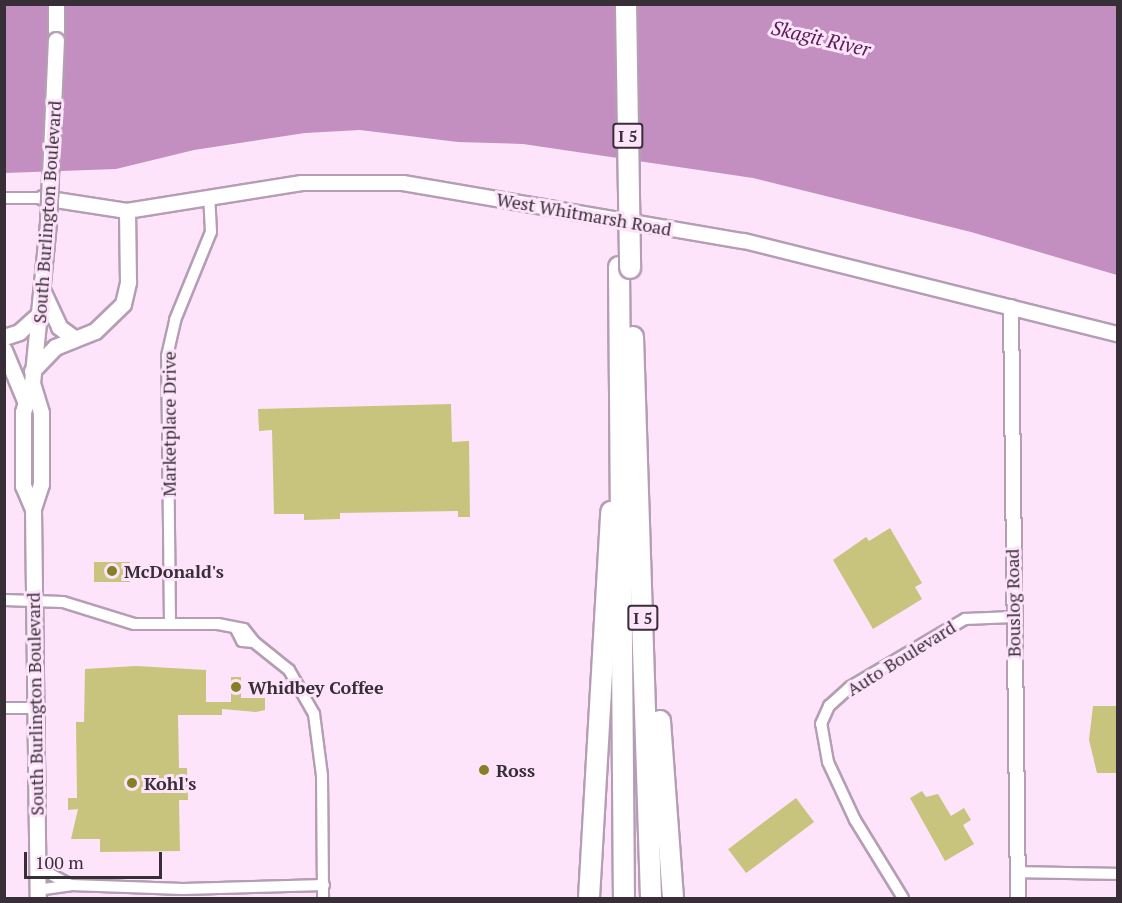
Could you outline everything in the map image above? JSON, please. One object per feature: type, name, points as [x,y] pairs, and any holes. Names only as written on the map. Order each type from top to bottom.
[{"type":"highway","name":"I 5","points":[[613,4],[625,268],[633,338],[651,898]]},
{"type":"highway","name":"I 5","points":[[624,898],[621,411],[625,268],[626,4]]},
{"type":"highway","points":[[633,338],[673,898]]},
{"type":"highway","points":[[589,898],[621,411]]},
{"type":"main road","name":"South Burlington Boulevard","points":[[33,509],[23,486],[26,403],[32,377],[40,313],[48,222],[56,4]]},
{"type":"main road","points":[[32,377],[46,354],[73,337],[105,325],[123,304],[128,282],[127,211]]},
{"type":"main road","points":[[42,289],[59,327],[73,337]]},
{"type":"main road","points":[[4,337],[19,332],[40,313]]},
{"type":"main road","points":[[4,350],[26,403]]},
{"type":"main road","name":"South Burlington Boulevard","points":[[32,377],[41,413],[41,484],[33,509],[38,894]]},
{"type":"street","name":"West Whitmarsh Road","points":[[43,198],[127,211],[314,182],[403,183],[744,241],[1118,334]]},
{"type":"street","name":"Marketplace Drive","points":[[170,623],[167,356],[175,320],[211,232],[209,197]]},
{"type":"street","points":[[4,198],[43,198]]},
{"type":"street","name":"Bouslog Road","points":[[1011,307],[1017,898]]},
{"type":"street","points":[[4,600],[63,602],[134,624],[218,624],[244,629],[254,642],[289,670],[314,714],[322,776],[323,898]]},
{"type":"street","name":"Auto Boulevard","points":[[903,898],[852,814],[828,762],[821,724],[829,706],[850,687],[965,619],[1013,617]]},
{"type":"street","points":[[4,708],[37,708]]},
{"type":"street","points":[[37,867],[71,885]]},
{"type":"street","points":[[1016,872],[1118,873]]},
{"type":"street","points":[[38,894],[71,885],[183,889],[324,885]]},
{"type":"water","name":"Skagit River","points":[[4,5],[1117,5],[1117,275],[971,232],[753,178],[523,144],[458,142],[360,130],[305,133],[194,150],[116,169],[5,173]]},
{"type":"building","points":[[451,404],[452,442],[469,441],[470,517],[458,517],[458,511],[340,513],[340,519],[304,520],[304,514],[274,514],[272,430],[259,431],[258,409]]},
{"type":"building","points":[[890,528],[922,583],[915,587],[922,599],[873,629],[833,560],[866,537],[869,541]]},
{"type":"building","name":"McDonald's","points":[[94,562],[130,562],[130,582],[94,582]]},
{"type":"building","name":"Kohl's","points":[[136,666],[206,670],[206,702],[231,702],[231,677],[241,677],[241,698],[265,698],[265,710],[256,712],[222,709],[222,715],[178,715],[179,768],[187,768],[188,800],[179,800],[180,851],[100,852],[100,839],[71,839],[78,809],[68,810],[68,798],[77,798],[76,722],[84,722],[85,669]]},
{"type":"building","points":[[1093,706],[1118,706],[1118,773],[1097,773],[1089,740]]},
{"type":"building","points":[[922,791],[926,797],[938,794],[951,816],[964,808],[971,820],[963,825],[974,844],[945,861],[910,798]]},
{"type":"building","points":[[796,798],[814,822],[746,873],[728,849]]},
{"type":"place","name":"McDonald's","points":[[112,571]]},
{"type":"place","name":"Whidbey Coffee","points":[[236,687]]},
{"type":"place","name":"Ross","points":[[484,770]]},
{"type":"place","name":"Kohl's","points":[[132,783]]}]
